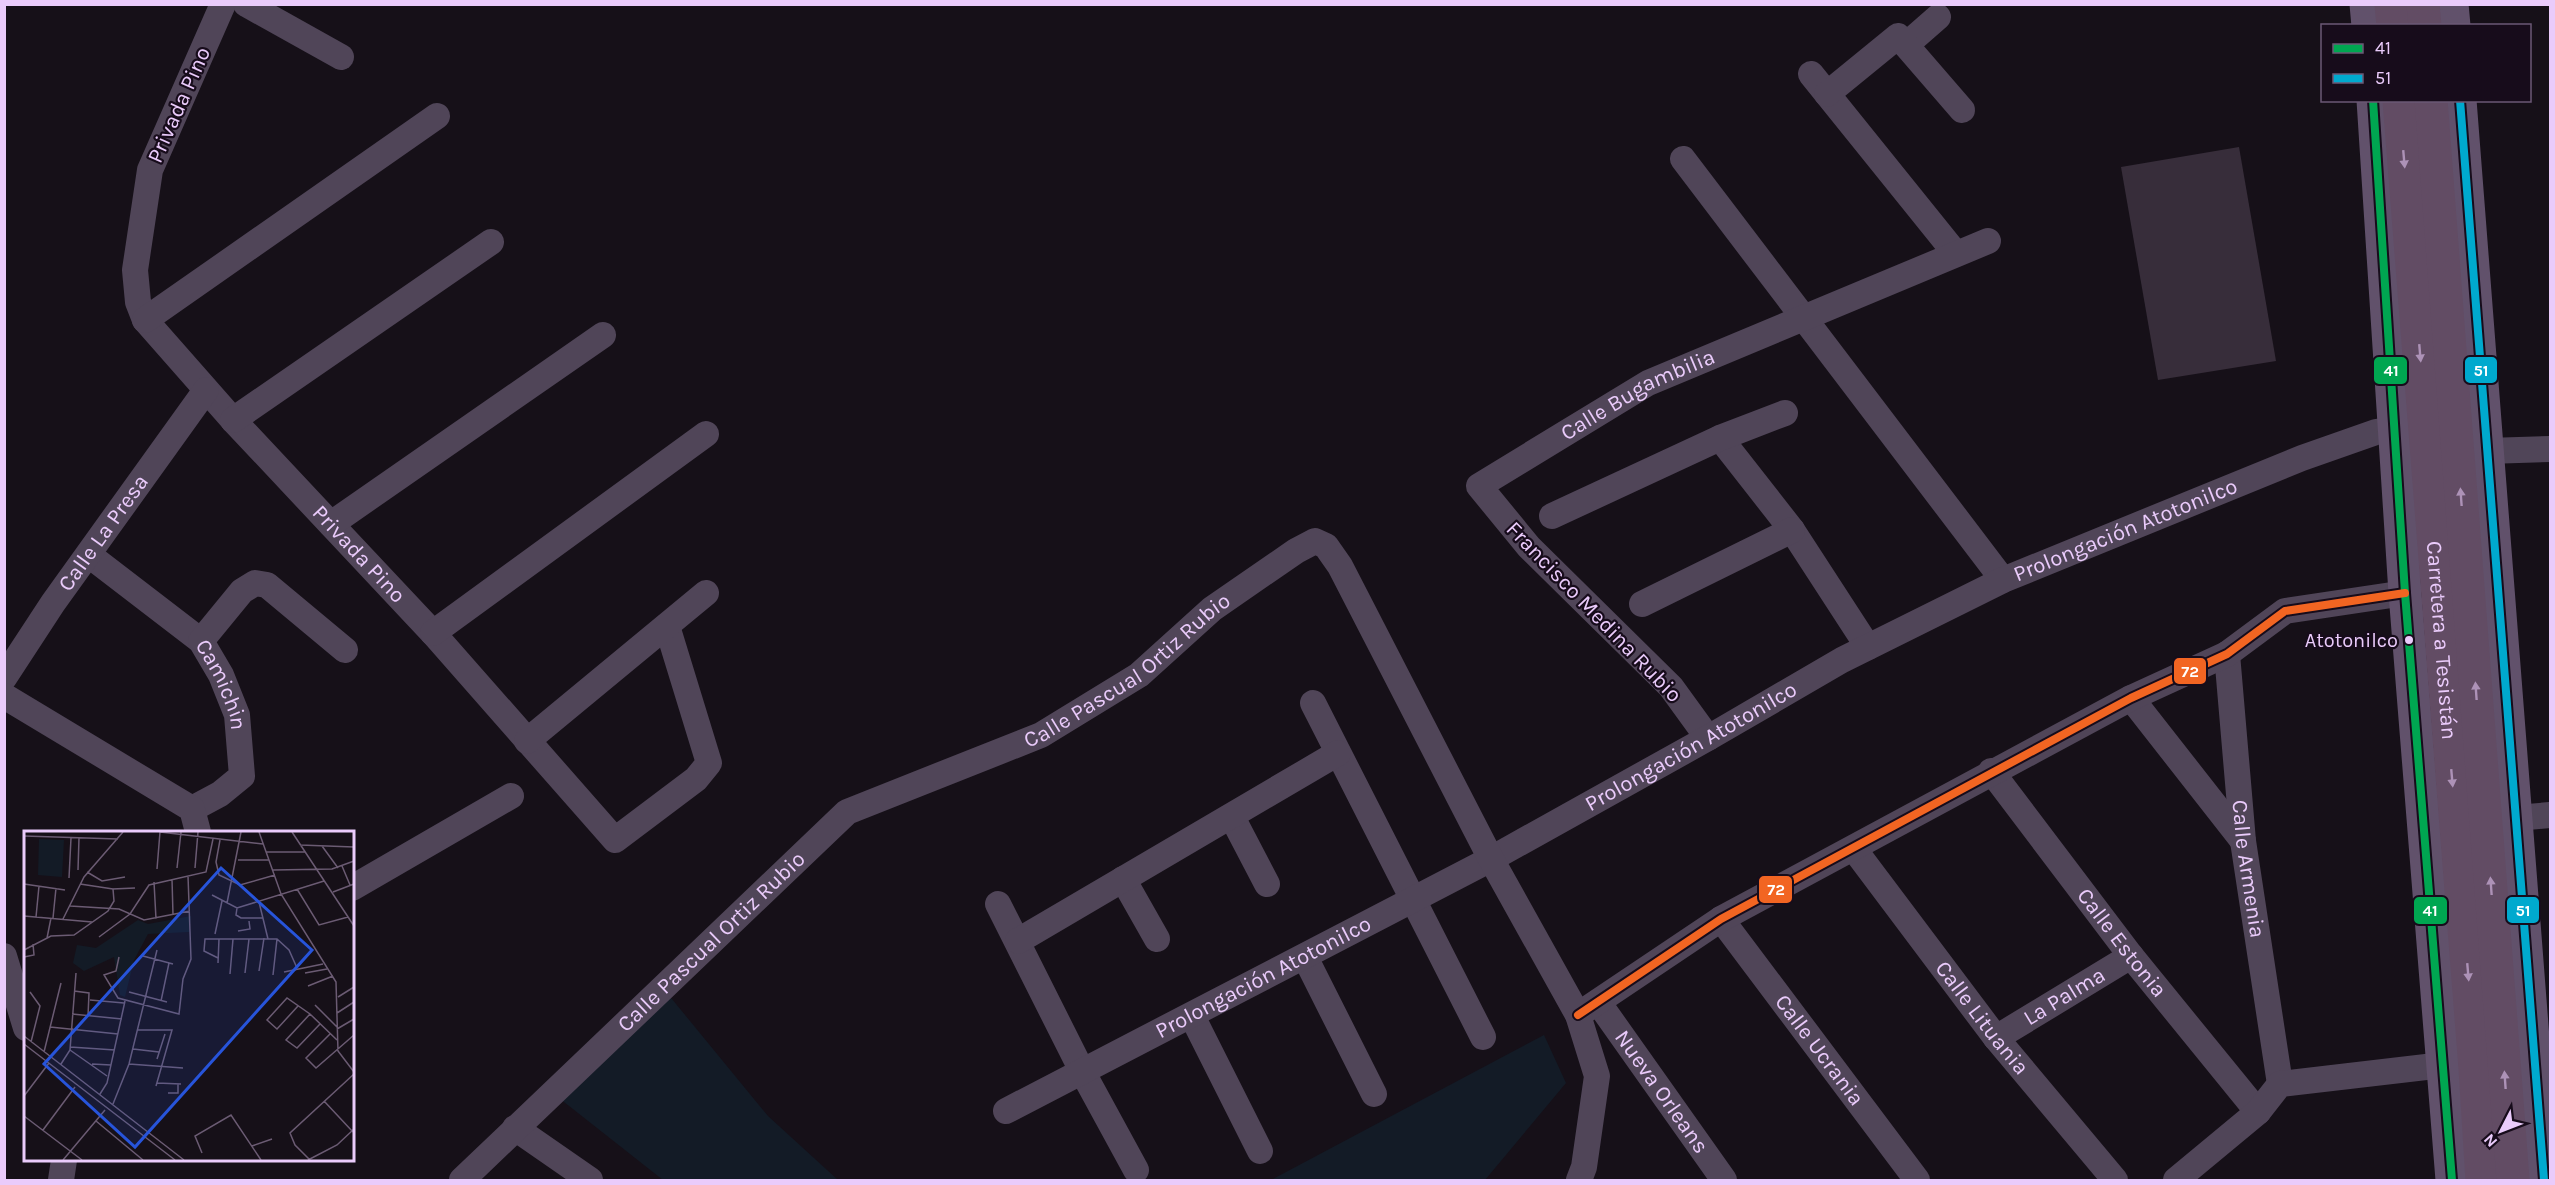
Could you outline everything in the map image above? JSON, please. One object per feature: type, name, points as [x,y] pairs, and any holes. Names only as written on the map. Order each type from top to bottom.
[{"type":"main road","points":[[2366,4],[2368,24]]},
{"type":"main road","points":[[2391,4],[2393,24]]},
{"type":"main road","points":[[2423,4],[2425,24]]},
{"type":"main road","points":[[2452,4],[2454,24]]},
{"type":"main road","points":[[2373,102],[2405,593],[2452,1180]]},
{"type":"main road","name":"Carretera a Tesistán","points":[[2399,102],[2482,1180]]},
{"type":"main road","name":"Carretera a Tesistán","points":[[2431,102],[2456,247],[2532,1167]]},
{"type":"main road","points":[[2460,102],[2456,247],[2487,451],[2529,1015],[2532,1167]]},
{"type":"street","name":"Privada Pino","points":[[223,4],[150,170],[135,270],[138,302],[145,320],[233,420],[433,633],[615,840],[696,779],[709,763],[667,626]]},
{"type":"street","points":[[246,4],[342,57]]},
{"type":"street","points":[[1906,45],[1938,16]]},
{"type":"street","points":[[1956,254],[1819,84],[1898,36],[1962,110]]},
{"type":"street","points":[[145,320],[437,116]]},
{"type":"street","points":[[1683,159],[2003,580]]},
{"type":"street","name":"Calle Bugambilia","points":[[1479,486],[1648,383],[1988,241]]},
{"type":"street","points":[[233,420],[490,242]]},
{"type":"street","points":[[330,524],[603,335]]},
{"type":"street","name":"Calle La Presa","points":[[4,678],[52,603],[206,390]]},
{"type":"street","points":[[1552,516],[1720,438],[1785,413]]},
{"type":"street","name":"Prolongación Atotonilco","points":[[1006,1111],[1491,859],[1868,647],[2003,580],[2302,458],[2376,432],[2394,429]]},
{"type":"street","points":[[433,633],[706,434]]},
{"type":"street","points":[[1720,438],[1792,530],[1868,647]]},
{"type":"street","points":[[2487,451],[2550,449]]},
{"type":"street","name":"Francisco Medina Rubio","points":[[1479,486],[1529,547],[1671,687],[1708,738]]},
{"type":"street","points":[[1642,604],[1792,530]]},
{"type":"street","name":"Calle Pascual Ortiz Rubio","points":[[515,1128],[847,812],[1041,735],[1139,675],[1212,609],[1296,551],[1315,541],[1326,546],[1340,566],[1491,859],[1588,1008]]},
{"type":"street","name":"Camichin","points":[[88,555],[201,641],[221,675],[237,715],[242,776],[220,794],[195,821]]},
{"type":"street","points":[[201,641],[242,591],[255,583],[267,585],[345,650]]},
{"type":"street","points":[[527,741],[706,593]]},
{"type":"street","points":[[1579,1180],[1584,1167],[1597,1076],[1588,1008],[1721,919],[1854,849],[1991,771],[2131,698],[2226,654],[2285,611],[2405,593]]},
{"type":"street","name":"Calle Armenia","points":[[2226,654],[2243,841],[2280,1084]]},
{"type":"street","points":[[4,696],[195,821]]},
{"type":"street","points":[[2131,698],[2243,841]]},
{"type":"street","points":[[1313,703],[1483,1037]]},
{"type":"street","points":[[1018,941],[1338,753]]},
{"type":"street","name":"Calle Estonia","points":[[1991,771],[2131,956],[2258,1112]]},
{"type":"street","points":[[354,887],[511,796]]},
{"type":"street","points":[[2516,818],[2550,815]]},
{"type":"street","points":[[1232,817],[1267,884]]},
{"type":"street","name":"Calle Lituania","points":[[1854,849],[1996,1038],[2115,1180]]},
{"type":"street","points":[[1124,879],[1157,939]]},
{"type":"street","points":[[998,904],[1082,1071],[1136,1170]]},
{"type":"street","name":"Calle Ucrania","points":[[1721,919],[1916,1180]]},
{"type":"street","points":[[4,956],[19,1019]]},
{"type":"street","name":"La Palma","points":[[1996,1038],[2131,956]]},
{"type":"street","points":[[1305,957],[1374,1094]]},
{"type":"street","name":"Nueva Orleans","points":[[1588,1008],[1724,1180]]},
{"type":"street","points":[[1192,1016],[1260,1151]]},
{"type":"street","points":[[2176,1180],[2258,1112],[2280,1084],[2443,1065]]},
{"type":"street","points":[[462,1180],[515,1128],[590,1180]]},
{"type":"street","points":[[61,1180],[64,1161]]},
{"type":"shaded area","points":[[667,993],[768,1116],[838,1180],[663,1180],[545,1087]]},
{"type":"shaded area","points":[[1544,1035],[1566,1083],[1485,1180],[1271,1180]]},
{"type":"building","points":[[2239,147],[2276,361],[2158,380],[2121,167]]},
{"type":"transit line","name":"41","points":[[2373,102],[2405,593],[2452,1180]]},
{"type":"transit line","name":"51","points":[[2460,102],[2544,1180]]},
{"type":"transit line","name":"72","points":[[1578,1015],[1721,919],[2131,698],[2227,654],[2285,611],[2405,593]]},
{"type":"place","name":"Atotonilco","points":[[2409,640]]}]
